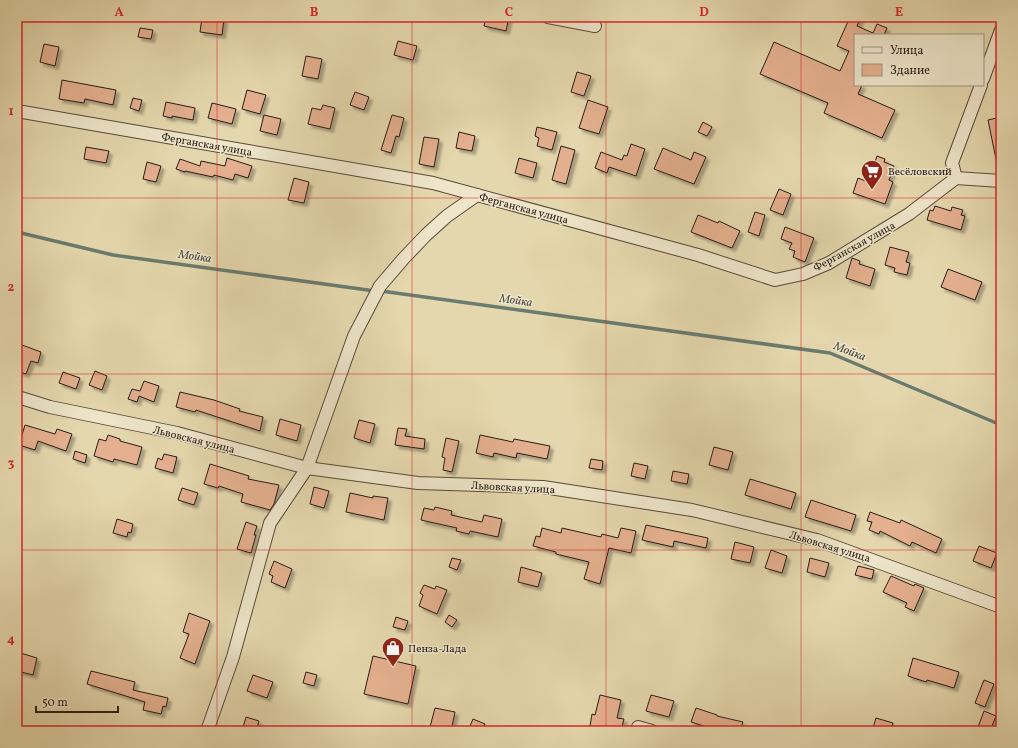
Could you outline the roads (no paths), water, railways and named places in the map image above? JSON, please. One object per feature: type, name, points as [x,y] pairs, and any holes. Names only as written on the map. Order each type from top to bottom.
[{"type":"street","points":[[548,17],[595,26]]},
{"type":"street","points":[[984,76],[1001,30]]},
{"type":"street","points":[[981,86],[952,163],[956,178],[1001,181]]},
{"type":"street","name":"Ферганская улица","points":[[17,111],[433,183],[698,255],[775,280],[803,274],[829,263],[909,214],[956,178]]},
{"type":"street","points":[[207,731],[233,657],[270,523],[307,468],[354,336],[380,286],[426,235],[447,216],[478,195]]},
{"type":"street","name":"Львовская улица","points":[[17,398],[50,407],[177,433],[307,468],[418,483],[543,487],[692,510],[818,540],[1001,607]]},
{"type":"street","points":[[638,727],[652,731]]},
{"type":"waterway","name":"Мойка","points":[[17,232],[113,255],[375,291]]},
{"type":"waterway","name":"Мойка","points":[[381,291],[830,353],[1001,425]]},
{"type":"place","name":"Весёловский","points":[[872,190]]},
{"type":"place","name":"Пенза-Лада","points":[[393,668]]}]
